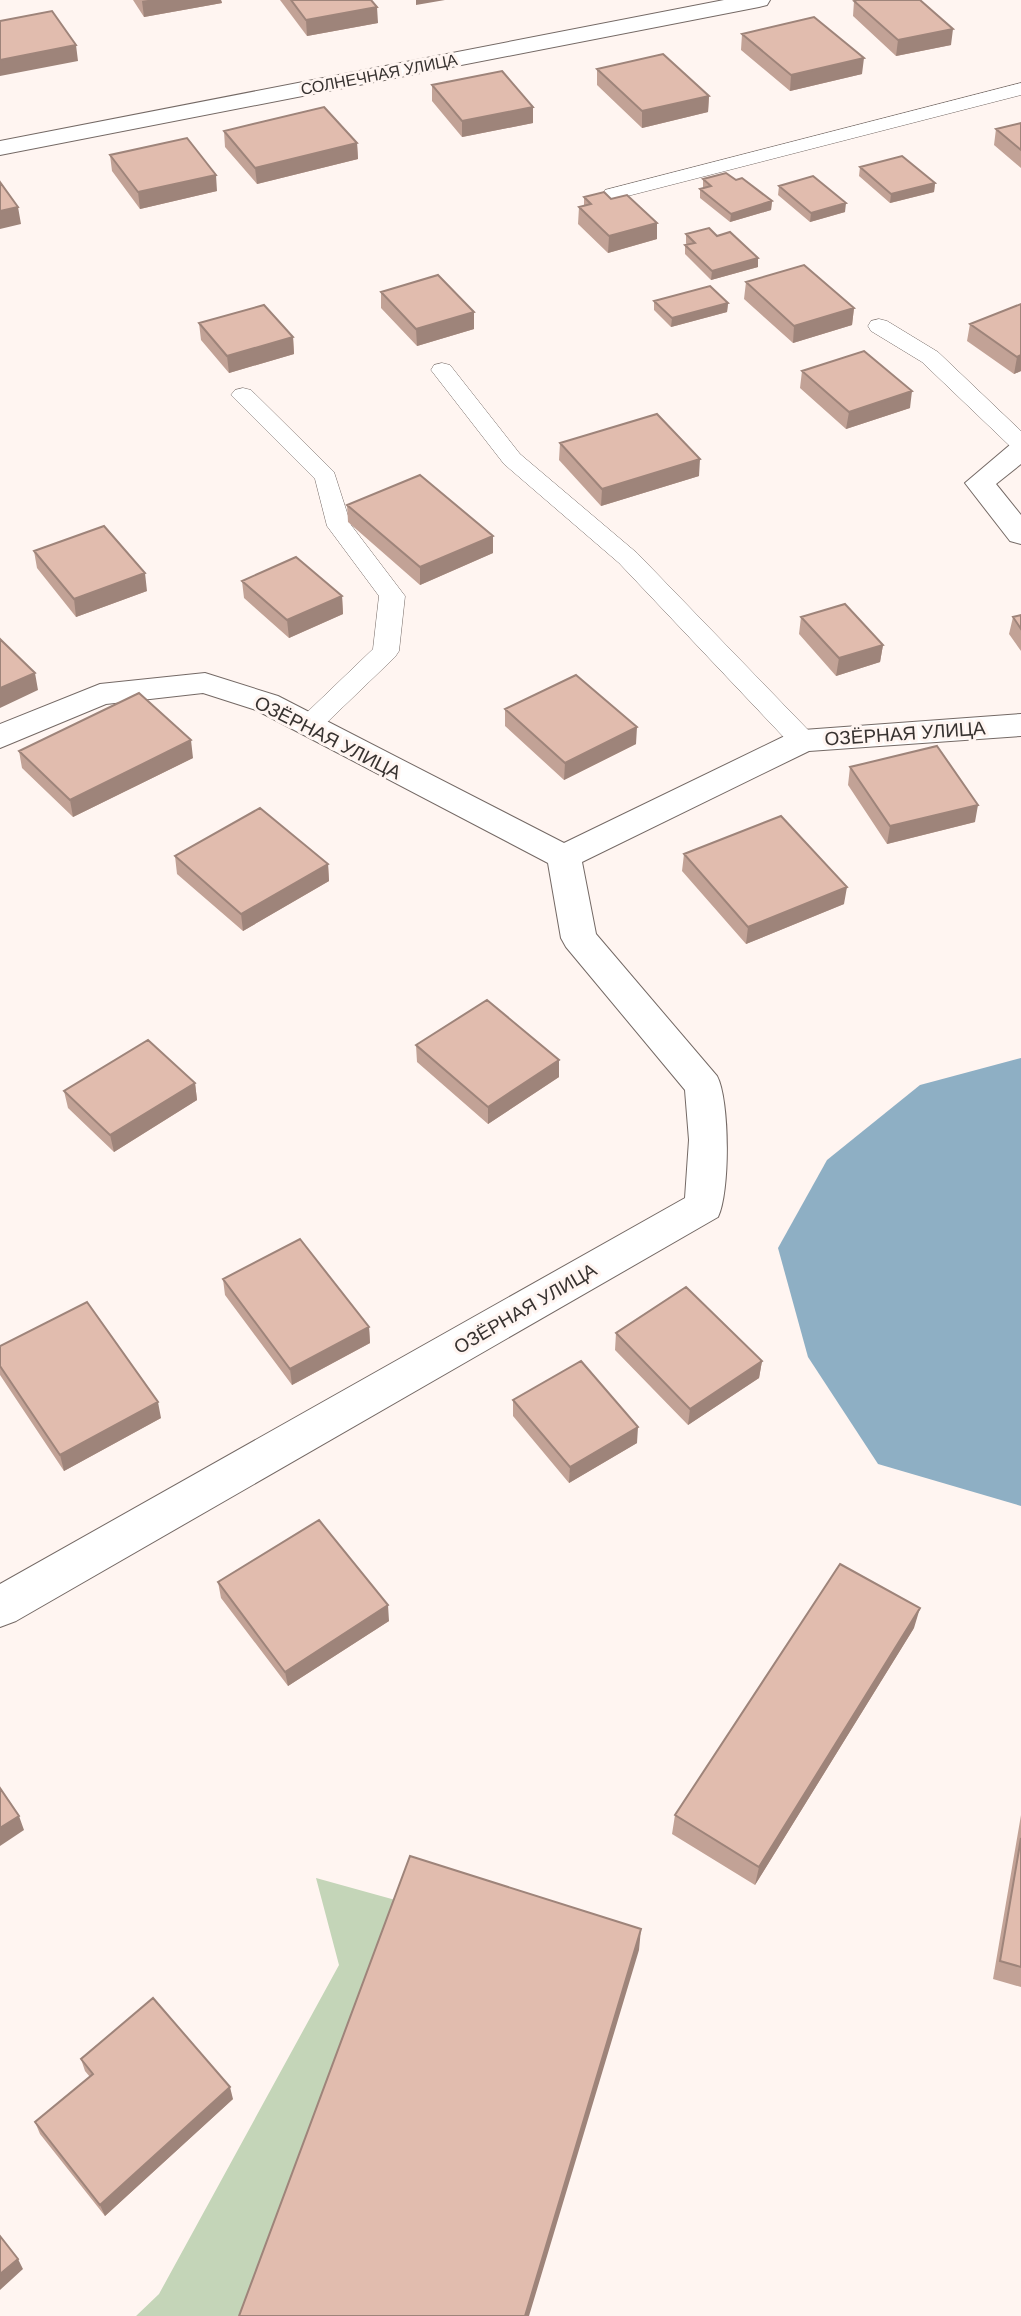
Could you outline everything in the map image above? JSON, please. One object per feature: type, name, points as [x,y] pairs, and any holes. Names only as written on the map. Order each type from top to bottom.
[{"type":"street","name":"СОЛНЕЧНАЯ УЛИЦА","points":[[0,149],[759,0]]},
{"type":"street","points":[[1021,450],[980,484],[1021,535]]},
{"type":"street","name":"ОЗЁРНАЯ УЛИЦА","points":[[0,737],[100,694],[205,683],[267,703],[564,857]]},
{"type":"street","name":"ОЗЁРНАЯ УЛИЦА","points":[[564,857],[803,741],[1021,725]]},
{"type":"street","name":"ОЗЁРНАЯ УЛИЦА","points":[[0,1607],[704,1206],[708,1140],[704,1086],[579,938],[564,857]]},
{"type":"lane","points":[[612,194],[1021,89]]},
{"type":"lane","points":[[879,326],[930,357],[1021,444]]},
{"type":"lane","points":[[442,370],[512,459],[628,558],[803,741]]},
{"type":"lane","points":[[243,395],[326,477],[339,526],[392,596],[386,651],[308,726]]},
{"type":"green space","points":[[316,1878],[435,1911],[250,2316],[136,2316],[159,2294],[339,1965]]},
{"type":"water","points":[[1021,1058],[1021,1506],[878,1464],[808,1357],[778,1248],[827,1160],[920,1085]]},
{"type":"building","points":[[291,0],[371,0],[377,7],[306,20]]},
{"type":"building","points":[[920,0],[953,29],[898,40],[854,1]]},
{"type":"building","points":[[52,11],[76,45],[0,60],[0,21]]},
{"type":"building","points":[[814,17],[864,58],[791,75],[742,34]]},
{"type":"building","points":[[663,54],[709,96],[642,111],[597,69]]},
{"type":"building","points":[[502,71],[533,107],[462,121],[432,85]]},
{"type":"building","points":[[324,107],[357,143],[255,168],[224,131]]},
{"type":"building","points":[[1021,123],[1021,150],[996,129]]},
{"type":"building","points":[[187,138],[216,175],[138,192],[110,155]]},
{"type":"building","points":[[902,156],[935,183],[891,194],[860,167]]},
{"type":"building","points":[[726,173],[736,180],[742,178],[772,201],[731,214],[700,189],[711,186],[703,179]]},
{"type":"building","points":[[813,176],[846,203],[811,213],[779,186]]},
{"type":"building","points":[[0,182],[18,207],[0,211]]},
{"type":"building","points":[[604,192],[611,199],[627,195],[657,223],[609,236],[579,207],[591,204],[584,197]]},
{"type":"building","points":[[709,228],[717,236],[730,232],[758,258],[712,271],[685,245],[695,243],[686,234]]},
{"type":"building","points":[[804,265],[854,308],[794,326],[746,282]]},
{"type":"building","points":[[438,275],[474,312],[416,329],[381,292]]},
{"type":"building","points":[[710,286],[728,303],[672,318],[654,301]]},
{"type":"building","points":[[1021,304],[1021,355],[1017,357],[970,324]]},
{"type":"building","points":[[264,305],[293,337],[227,356],[199,323]]},
{"type":"building","points":[[864,351],[912,391],[849,412],[802,371]]},
{"type":"building","points":[[657,414],[700,459],[602,489],[560,443]]},
{"type":"building","points":[[420,475],[493,536],[420,567],[347,505]]},
{"type":"building","points":[[104,526],[145,573],[74,599],[34,551]]},
{"type":"building","points":[[296,557],[342,596],[287,620],[242,581]]},
{"type":"building","points":[[845,604],[883,645],[839,658],[801,617]]},
{"type":"building","points":[[1021,615],[1021,629],[1013,617]]},
{"type":"building","points":[[0,639],[35,673],[0,688]]},
{"type":"building","points":[[576,675],[637,727],[565,763],[505,709]]},
{"type":"building","points":[[139,693],[191,740],[70,800],[19,751]]},
{"type":"building","points":[[937,746],[978,805],[890,826],[850,767]]},
{"type":"building","points":[[260,808],[328,864],[241,914],[175,856]]},
{"type":"building","points":[[781,816],[847,887],[748,927],[684,854]]},
{"type":"building","points":[[487,1000],[559,1060],[488,1107],[416,1045]]},
{"type":"building","points":[[148,1040],[195,1083],[110,1135],[64,1091]]},
{"type":"building","points":[[300,1239],[369,1327],[290,1369],[223,1279]]},
{"type":"building","points":[[686,1287],[762,1361],[690,1409],[616,1333]]},
{"type":"building","points":[[87,1302],[158,1402],[60,1455],[0,1366],[0,1346]]},
{"type":"building","points":[[581,1361],[638,1427],[570,1467],[513,1400]]},
{"type":"building","points":[[319,1520],[388,1605],[285,1672],[218,1582]]},
{"type":"building","points":[[840,1564],[920,1608],[759,1867],[675,1815]]},
{"type":"building","points":[[0,1788],[19,1816],[0,1828]]},
{"type":"building","points":[[1021,1838],[1021,1967],[1000,1961]]},
{"type":"building","points":[[410,1856],[641,1929],[525,2316],[239,2316]]},
{"type":"building","points":[[153,1998],[230,2087],[100,2205],[35,2122],[93,2074],[81,2059]]},
{"type":"building","points":[[0,2236],[18,2259],[0,2274]]}]
